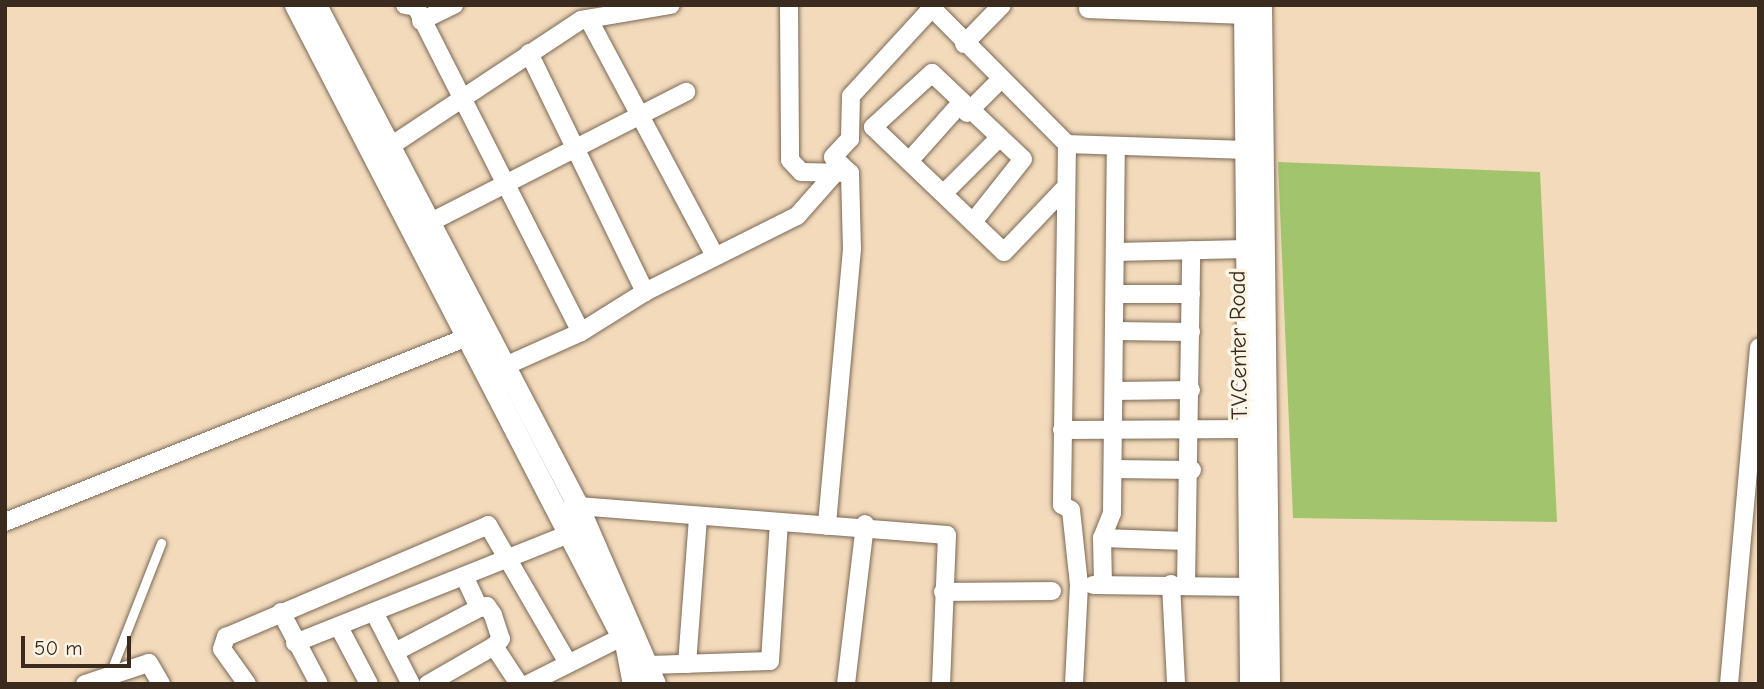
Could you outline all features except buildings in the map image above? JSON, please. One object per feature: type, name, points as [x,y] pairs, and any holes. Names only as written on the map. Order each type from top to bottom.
[{"type":"street","points":[[295,5],[383,152]]},
{"type":"street","points":[[316,5],[383,152],[652,674],[687,664],[770,661],[779,522]]},
{"type":"street","points":[[405,5],[416,7],[581,332]]},
{"type":"street","points":[[421,21],[454,5]]},
{"type":"street","points":[[383,152],[591,12],[671,5]]},
{"type":"street","points":[[789,5],[790,160],[801,172],[843,173]]},
{"type":"street","points":[[964,44],[1002,5]]},
{"type":"street","points":[[827,526],[852,249],[843,173],[833,157],[850,139],[851,96],[930,7],[964,44],[1067,144],[1116,148],[1245,150]]},
{"type":"street","points":[[1088,9],[1250,9]]},
{"type":"street","name":"T.V.Center Road","points":[[1250,9],[1245,150],[1250,684]]},
{"type":"street","name":"T.V.Center Road","points":[[1250,9],[1269,684]]},
{"type":"street","points":[[591,12],[639,112],[714,254]]},
{"type":"street","points":[[529,52],[645,292]]},
{"type":"street","points":[[973,222],[1023,165],[932,73],[873,127],[1004,252],[1063,190]]},
{"type":"street","points":[[910,160],[964,108],[1001,79]]},
{"type":"street","points":[[422,227],[574,145],[686,92]]},
{"type":"street","points":[[944,193],[998,139]]},
{"type":"street","points":[[1067,144],[1063,190],[1062,505],[1071,510],[1079,585],[1074,684]]},
{"type":"street","points":[[1104,584],[1101,538],[1112,513],[1116,148]]},
{"type":"street","points":[[496,370],[581,332],[645,292],[714,254],[797,216],[843,173]]},
{"type":"street","points":[[422,227],[468,337],[496,370]]},
{"type":"street","points":[[1115,252],[1246,249]]},
{"type":"street","points":[[1176,684],[1179,585],[1192,470],[1191,250]]},
{"type":"street","points":[[1115,294],[1191,294]]},
{"type":"street","points":[[1114,331],[1191,332]]},
{"type":"street","points":[[5,522],[468,337]]},
{"type":"street","points":[[1729,684],[1759,346]]},
{"type":"street","points":[[1114,391],[1191,390]]},
{"type":"street","points":[[1062,430],[1248,429]]},
{"type":"street","points":[[1113,469],[1192,470]]},
{"type":"street","points":[[568,510],[827,526],[865,524],[947,534],[941,684]]},
{"type":"street","points":[[568,510],[569,534],[622,637],[633,684]]},
{"type":"street","points":[[687,664],[698,516]]},
{"type":"street","points":[[846,684],[865,524]]},
{"type":"street","points":[[247,684],[222,649],[226,638],[281,611],[488,525],[561,672]]},
{"type":"street","points":[[295,643],[376,615],[509,563],[569,534]]},
{"type":"street","points":[[1101,538],[1186,541]]},
{"type":"street","points":[[466,580],[480,608]]},
{"type":"street","points":[[1079,585],[1249,587]]},
{"type":"street","points":[[943,592],[1052,591]]},
{"type":"street","points":[[395,652],[487,606],[501,639],[494,646],[428,684]]},
{"type":"street","points":[[281,611],[295,643],[319,684]]},
{"type":"street","points":[[376,615],[411,684]]},
{"type":"street","points":[[340,627],[369,684]]},
{"type":"street","points":[[494,646],[528,683],[561,672],[622,637]]},
{"type":"street","points":[[85,684],[149,663],[161,684]]},
{"type":"lane","points":[[109,676],[161,542]]},
{"type":"green space","points":[[1278,162],[1540,172],[1557,522],[1293,518]]}]
